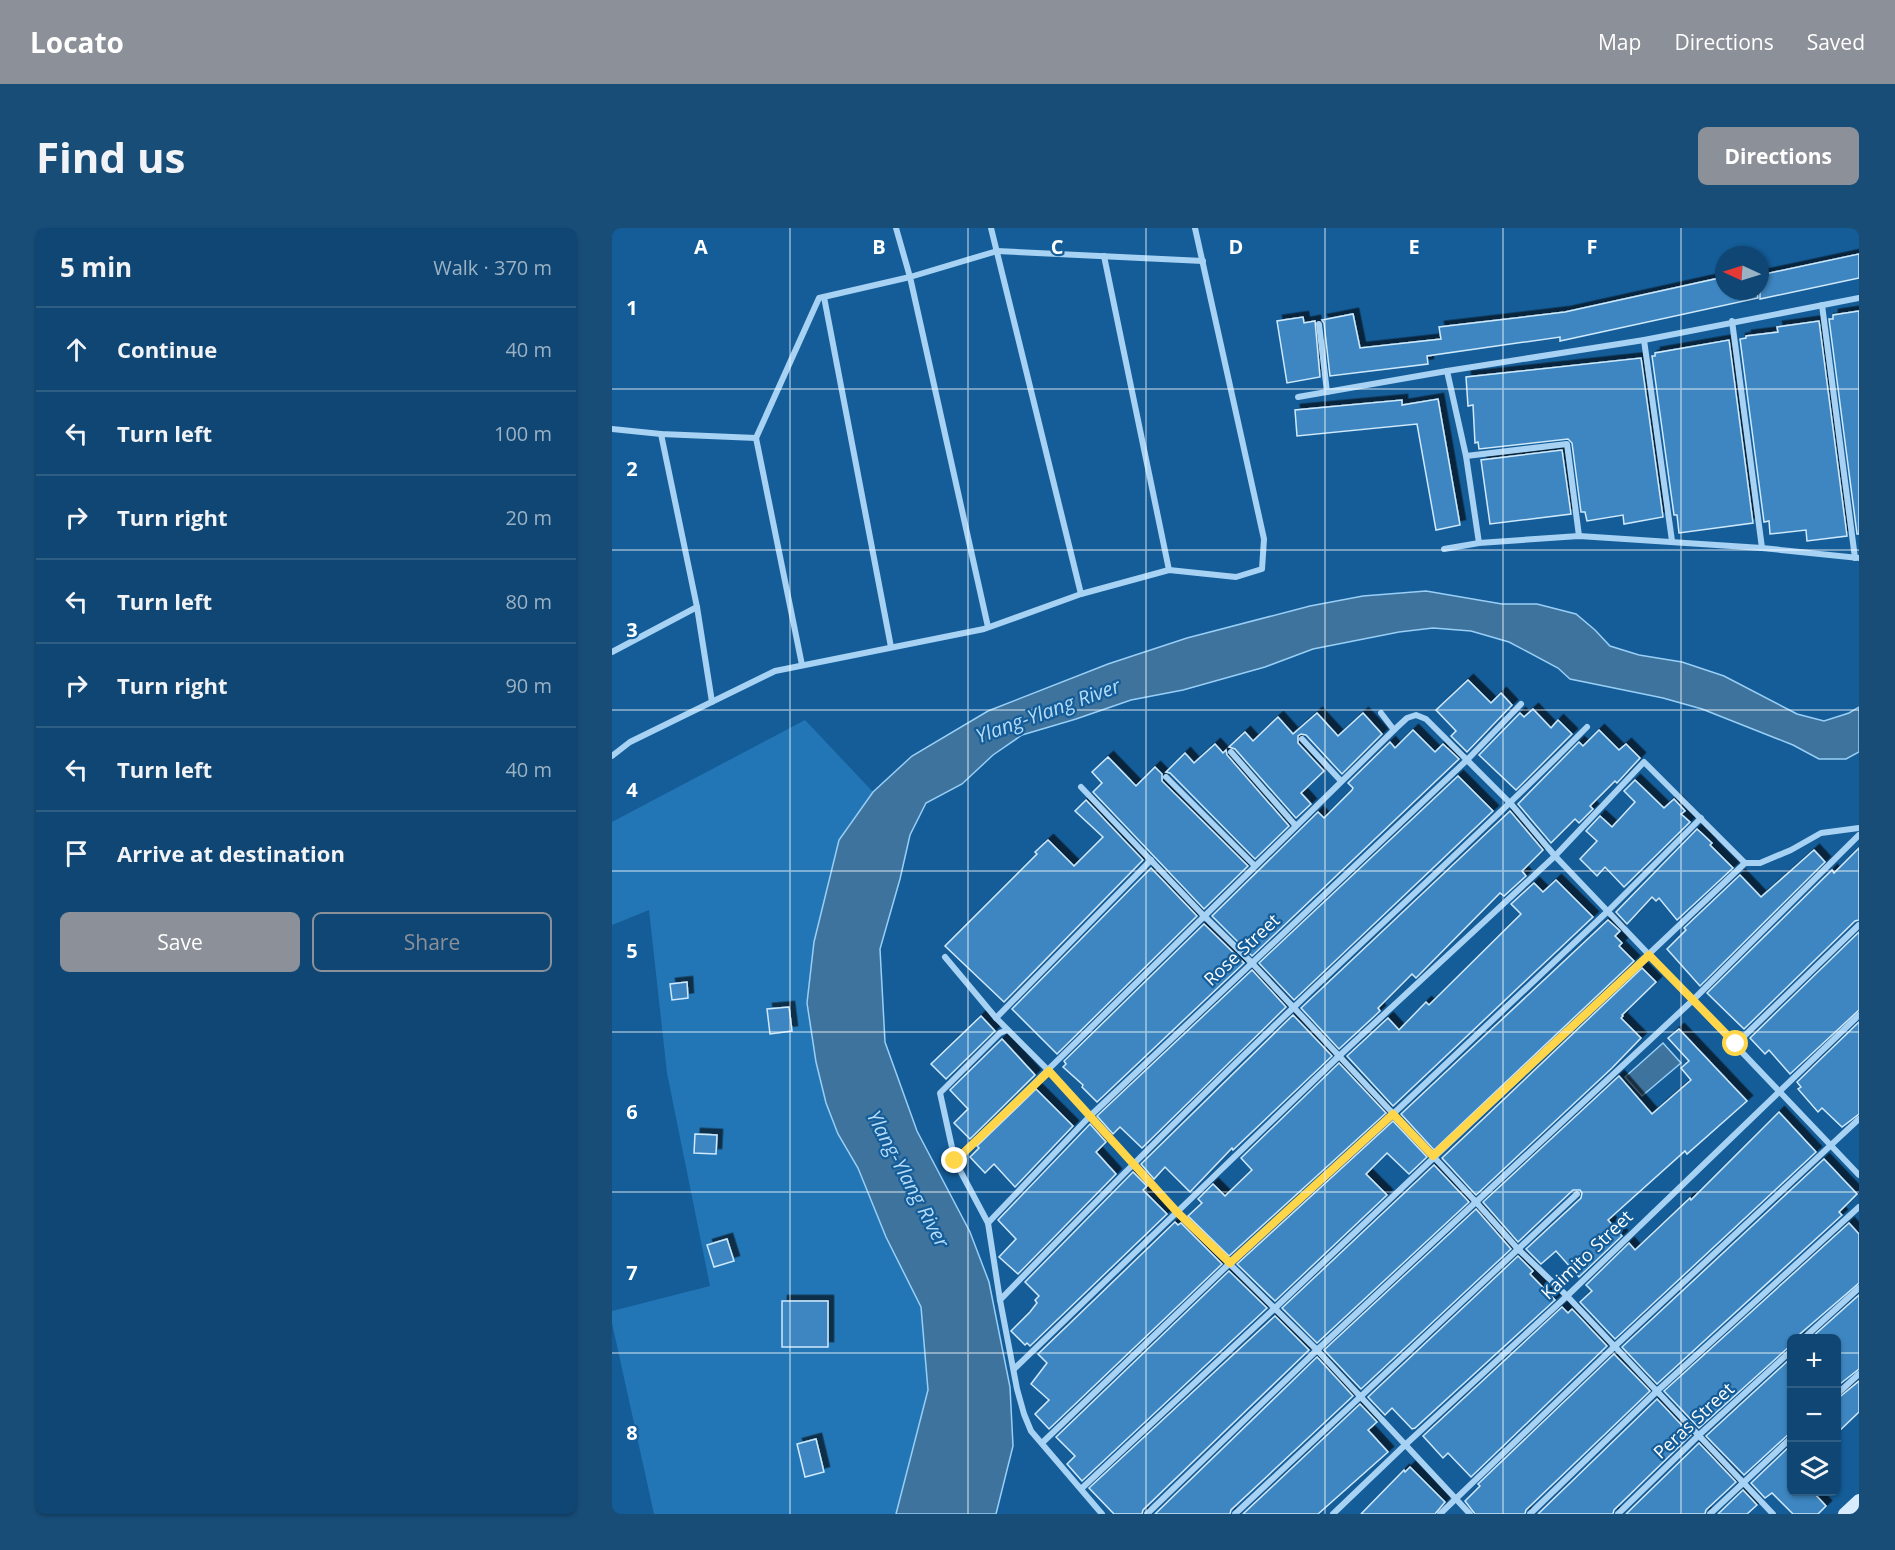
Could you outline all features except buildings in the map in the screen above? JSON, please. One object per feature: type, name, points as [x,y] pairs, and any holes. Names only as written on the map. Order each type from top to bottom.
[{"type":"street","points":[[896,228],[910,277],[988,627]]},
{"type":"street","points":[[991,228],[1081,594]]},
{"type":"street","points":[[612,756],[630,742],[775,671],[988,627],[1081,594],[1169,570],[1236,577],[1262,568],[1264,538],[1195,228]]},
{"type":"street","points":[[802,665],[756,438],[819,298],[910,277],[997,251],[1203,261]]},
{"type":"street","points":[[1104,256],[1169,570]]},
{"type":"street","points":[[824,297],[891,648]]},
{"type":"street","points":[[1298,397],[1644,340],[1859,298]]},
{"type":"street","points":[[1444,549],[1479,543],[1579,536],[1762,548],[1857,558],[1822,305]]},
{"type":"street","points":[[1732,321],[1762,548]]},
{"type":"street","points":[[1319,324],[1328,392]]},
{"type":"street","points":[[1644,340],[1672,541]]},
{"type":"street","points":[[1447,371],[1466,456],[1479,543]]},
{"type":"street","points":[[612,429],[661,434],[756,438]]},
{"type":"street","points":[[661,434],[697,607],[712,702]]},
{"type":"street","points":[[1466,456],[1567,444],[1579,536]]},
{"type":"street","points":[[612,652],[697,607]]},
{"type":"street","name":"Rose Street","points":[[988,1223],[1089,1117],[1468,759],[1521,704]]},
{"type":"street","points":[[1381,713],[1394,730]]},
{"type":"street","points":[[955,1161],[1049,1071],[1341,781],[1407,718],[1416,715],[1426,718],[1468,759],[1511,804],[1555,856],[1609,910],[1859,1175]]},
{"type":"street","points":[[1000,1300],[1132,1163],[1292,1008],[1511,804],[1587,727]]},
{"type":"street","points":[[1302,739],[1341,781]]},
{"type":"street","points":[[1231,752],[1296,826]]},
{"type":"street","points":[[1014,1369],[1338,1057],[1555,856],[1644,762],[1745,863]]},
{"type":"street","points":[[1166,777],[1255,866]]},
{"type":"street","points":[[1081,787],[1251,962],[1517,1248],[1567,1296],[1773,1514]]},
{"type":"street","points":[[1042,1443],[1230,1263],[1393,1114],[1609,910],[1701,818]]},
{"type":"street","points":[[1081,1489],[1745,863],[1760,863],[1791,850],[1821,833],[1859,828]]},
{"type":"street","points":[[1147,1514],[1317,1350],[1693,1000],[1859,835]]},
{"type":"street","points":[[996,1018],[1151,860]]},
{"type":"street","points":[[1736,1044],[1859,926]]},
{"type":"street","points":[[945,957],[996,1018],[1049,1071],[1177,1212],[1317,1350],[1470,1514]]},
{"type":"street","name":"Kaimito Street","points":[[1333,1514],[1567,1296],[1859,1014]]},
{"type":"street","points":[[1007,1030],[1000,1033],[940,1093],[955,1161],[988,1223],[1000,1300],[1024,1414],[1031,1431],[1102,1514]]},
{"type":"street","points":[[1440,1514],[1614,1347],[1859,1119]]},
{"type":"street","points":[[1235,1514],[1577,1194]]},
{"type":"street","points":[[1530,1514],[1657,1391],[1859,1207]]},
{"type":"street","points":[[1808,1334],[1859,1288]]},
{"type":"street","name":"Peras Street","points":[[1618,1514],[1787,1354]]},
{"type":"street","points":[[1841,1390],[1859,1374]]},
{"type":"street","points":[[1710,1514],[1787,1441]]},
{"type":"street","points":[[1844,1514],[1859,1500]]},
{"type":"shaded area","points":[[805,720],[873,792],[839,840],[814,942],[807,1003],[816,1062],[826,1103],[838,1134],[858,1168],[886,1237],[921,1307],[928,1390],[896,1514],[654,1514],[612,1323],[612,1311],[710,1286],[667,1073],[649,910],[612,925],[612,822]]},
{"type":"water","name":"Ylang-Ylang River","points":[[1426,591],[1502,604],[1537,604],[1576,614],[1610,646],[1639,655],[1682,662],[1724,676],[1797,714],[1824,721],[1849,713],[1859,707],[1859,752],[1846,759],[1819,759],[1793,745],[1702,709],[1663,698],[1570,679],[1558,668],[1509,642],[1471,631],[1433,628],[1399,632],[1313,649],[1265,667],[1183,690],[1131,700],[1022,735],[993,755],[962,784],[926,803],[910,835],[880,949],[885,1042],[917,1131],[970,1232],[989,1282],[1010,1387],[1013,1446],[996,1514],[896,1514],[928,1390],[921,1307],[886,1237],[858,1168],[838,1134],[826,1103],[816,1062],[807,1003],[814,942],[839,840],[873,792],[912,756],[988,711],[1108,664],[1187,638],[1310,606],[1363,596]]},
{"type":"water","points":[[1663,1043],[1681,1063],[1642,1096],[1625,1077]]},
{"type":"route","points":[[955,1161],[1049,1071],[1177,1212],[1230,1263],[1393,1114],[1433,1156],[1649,955],[1736,1044]]}]
